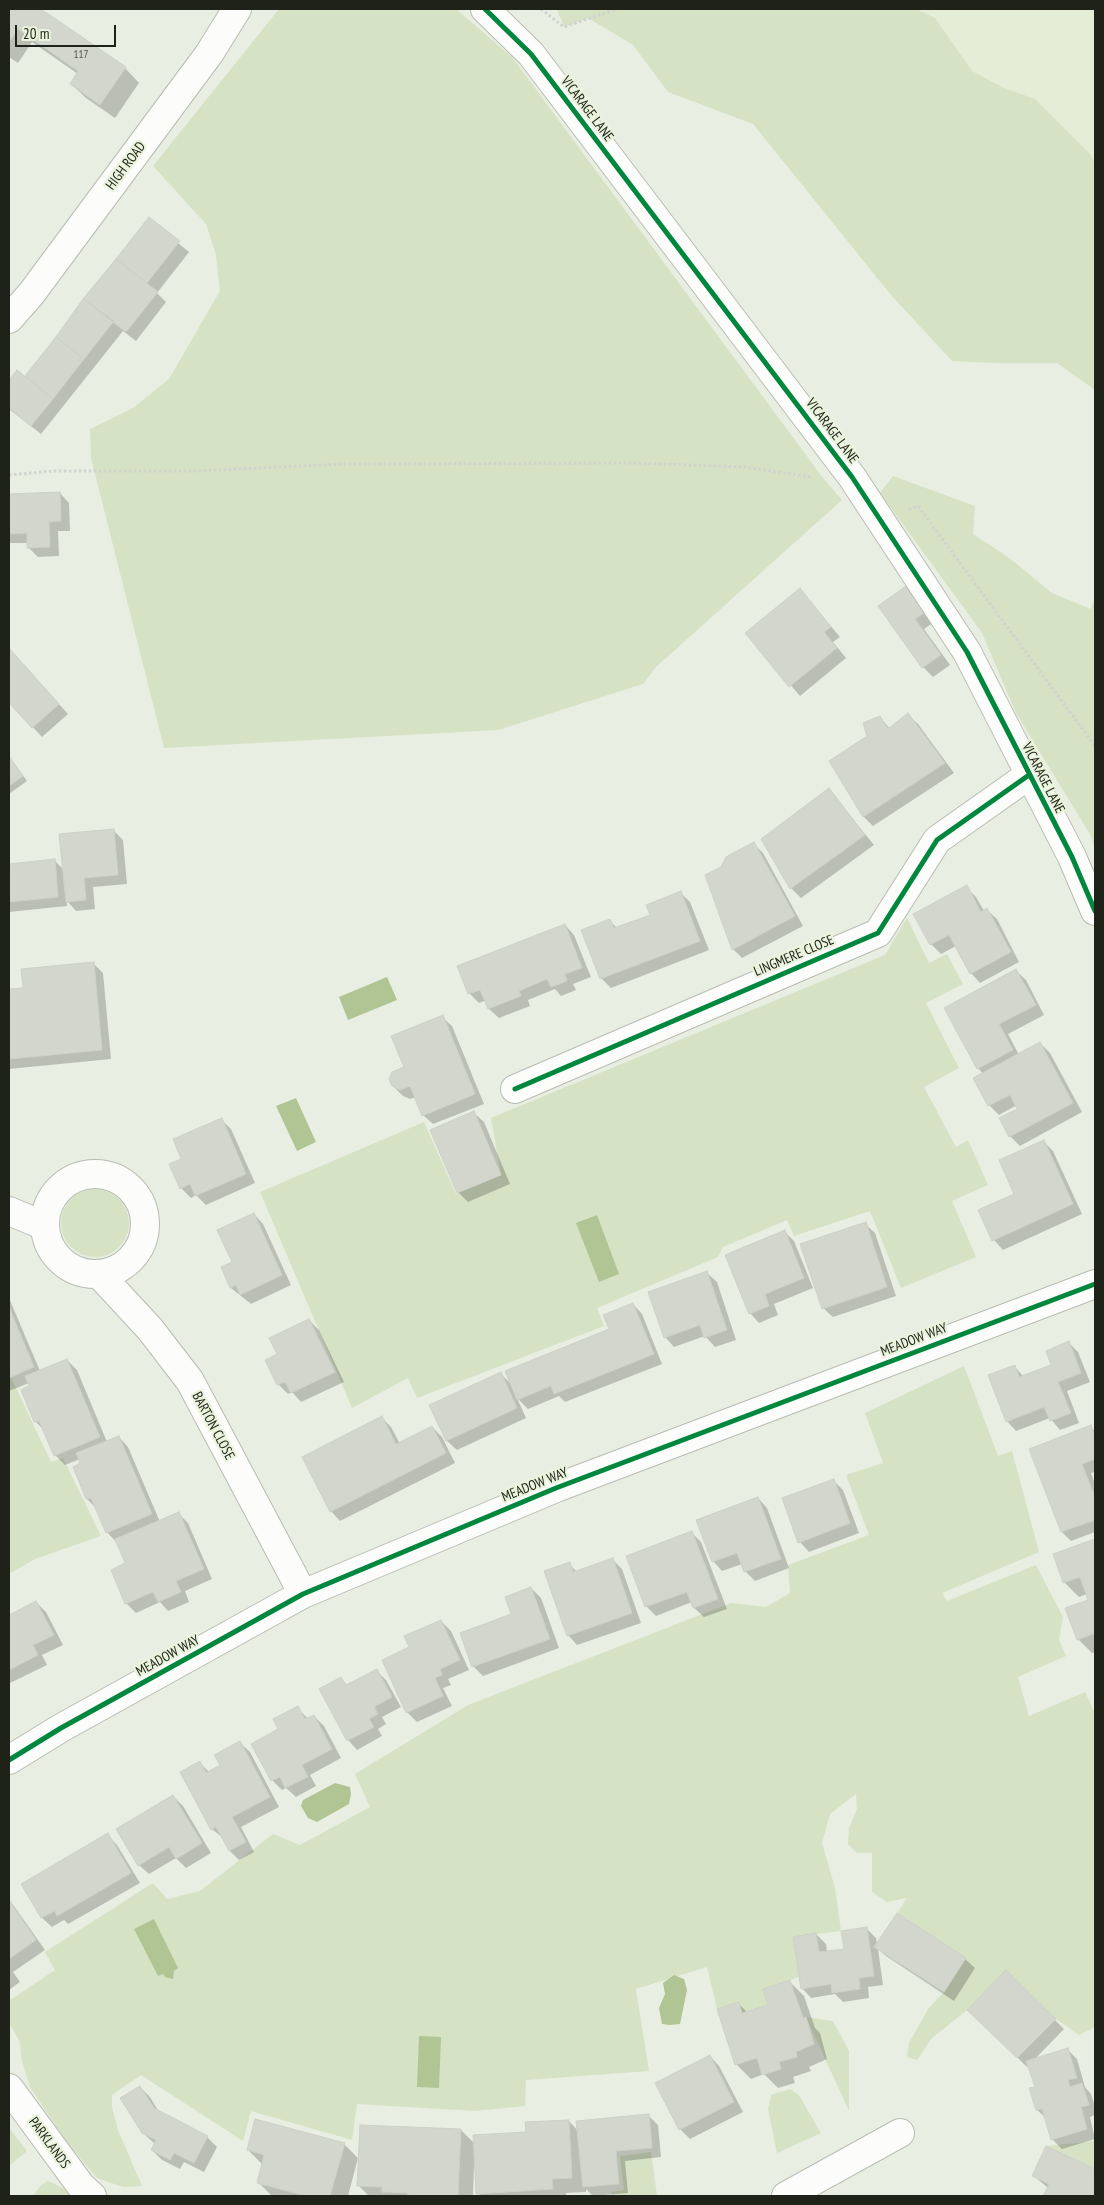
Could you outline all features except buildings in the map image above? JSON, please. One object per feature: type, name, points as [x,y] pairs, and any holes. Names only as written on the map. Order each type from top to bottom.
[{"type":"street","name":"HIGH ROAD","points":[[9,319],[31,294],[210,54],[237,9]]},
{"type":"street","name":"VICARAGE LANE","points":[[485,9],[531,54],[852,477],[967,652],[1072,857],[1095,910]]},
{"type":"street","name":"LINGMERE CLOSE","points":[[515,1089],[878,933],[937,840],[1029,775]]},
{"type":"street","points":[[101,1174],[118,1179],[132,1189],[141,1204],[145,1220],[144,1236],[138,1251],[128,1262],[114,1270],[99,1274],[83,1272],[69,1267],[57,1257],[49,1243],[45,1226],[47,1209],[55,1194],[68,1182],[84,1175],[101,1174]]},
{"type":"street","points":[[9,1211],[45,1226]]},
{"type":"street","name":"BARTON CLOSE","points":[[99,1274],[150,1329],[190,1381],[303,1594]]},
{"type":"street","name":"MEADOW WAY","points":[[9,1760],[61,1728],[303,1594],[556,1488],[1095,1284]]},
{"type":"street","name":"PARKLANDS","points":[[9,2088],[81,2186],[92,2196]]},
{"type":"street","points":[[786,2196],[900,2133]]},
{"type":"path","points":[[541,9],[564,27],[617,9]]},
{"type":"path","points":[[9,475],[53,471],[195,471],[345,464],[632,463],[744,468],[815,477]]},
{"type":"path","points":[[901,514],[918,506],[1095,746]]},
{"type":"shaded area","points":[[279,9],[456,9],[512,57],[823,478],[842,500],[656,667],[643,684],[498,730],[164,748],[91,458],[90,429],[133,408],[169,379],[220,291],[216,255],[206,224],[153,166]]},
{"type":"shaded area","points":[[557,9],[916,9],[935,18],[972,71],[1004,88],[1035,99],[1091,155],[1095,164],[1095,390],[1057,363],[952,361],[891,295],[753,124],[668,92],[633,45],[588,18],[564,27]]},
{"type":"shaded area","points":[[910,9],[1095,9],[1095,213]]},
{"type":"shaded area","points":[[893,476],[975,506],[973,534],[1008,557],[1052,593],[1091,609],[1095,597],[1095,850],[1091,836],[1016,713],[982,633],[880,493]]},
{"type":"shaded area","points":[[907,918],[929,963],[947,954],[963,984],[926,1003],[959,1068],[924,1087],[956,1147],[968,1140],[988,1185],[952,1201],[976,1257],[901,1288],[870,1211],[794,1236],[787,1220],[723,1247],[718,1257],[597,1308],[604,1326],[417,1398],[408,1378],[352,1408],[260,1192],[424,1122],[456,1194],[501,1175],[491,1118],[885,955]]},
{"type":"shaded area","points":[[387,977],[397,1000],[348,1020],[339,997]]},
{"type":"shaded area","points":[[296,1098],[316,1142],[297,1151],[276,1106]]},
{"type":"shaded area","points":[[95,1189],[108,1192],[119,1199],[126,1210],[129,1223],[126,1236],[119,1247],[108,1254],[95,1257],[82,1254],[71,1247],[64,1236],[61,1223],[64,1210],[71,1199],[82,1192]]},
{"type":"shaded area","points":[[597,1215],[619,1274],[599,1282],[576,1223]]},
{"type":"shaded area","points":[[964,1366],[998,1456],[1012,1451],[1039,1552],[942,1593],[947,1601],[1036,1565],[1063,1617],[1059,1640],[1066,1656],[1018,1677],[1029,1716],[1085,1692],[1095,1713],[1095,2027],[1079,2035],[1056,2019],[1006,1970],[967,2010],[932,2038],[917,2060],[907,2057],[909,2043],[928,2009],[944,1992],[966,1958],[897,1913],[907,1898],[887,1902],[872,1892],[872,1853],[857,1853],[848,1844],[849,1828],[857,1809],[856,1794],[830,1814],[822,1843],[835,1888],[841,1931],[793,1937],[799,1977],[763,1989],[768,2005],[742,2013],[739,2002],[717,2009],[707,1967],[636,1989],[649,2071],[526,2080],[525,2106],[475,2111],[357,2104],[352,2140],[251,2111],[243,2141],[141,2075],[112,2095],[112,2107],[118,2130],[142,2186],[123,2187],[97,2178],[66,2141],[30,2087],[21,2058],[20,2042],[9,2023],[9,2001],[55,1970],[45,1952],[153,1883],[167,1899],[200,1891],[273,1834],[300,1845],[370,1807],[355,1774],[468,1705],[731,1603],[766,1607],[790,1593],[788,1565],[869,1535],[846,1475],[883,1463],[865,1413]]},
{"type":"shaded area","points":[[11,1377],[51,1462],[63,1458],[101,1536],[35,1559],[9,1574],[9,1378]]},
{"type":"shaded area","points":[[335,1783],[350,1787],[349,1804],[317,1822],[308,1818],[301,1806],[303,1800]]},
{"type":"shaded area","points":[[154,1919],[178,1968],[174,1971],[173,1979],[165,1977],[163,1974],[158,1976],[134,1929]]},
{"type":"shaded area","points":[[674,1975],[684,1979],[687,1990],[680,2024],[662,2024],[659,2008],[665,1994],[663,1983]]},
{"type":"shaded area","points":[[806,2017],[833,2021],[849,2051],[849,2111]]},
{"type":"shaded area","points":[[419,2036],[441,2037],[439,2088],[417,2087]]},
{"type":"shaded area","points":[[790,2089],[799,2095],[821,2133],[777,2153],[768,2109],[771,2095]]},
{"type":"shaded area","points":[[9,2128],[27,2151],[9,2166]]},
{"type":"shaded area","points":[[1095,2141],[1095,2169],[1046,2146]]},
{"type":"shaded area","points":[[651,2152],[657,2196],[612,2196],[611,2192],[624,2190],[620,2156]]},
{"type":"shaded area","points":[[48,2181],[75,2196],[33,2196],[41,2185]]},
{"type":"cycle path","points":[[485,9],[531,54],[852,477],[967,652],[1072,857],[1095,911]]},
{"type":"cycle path","points":[[515,1089],[878,933],[937,840],[1029,775]]},
{"type":"cycle path","points":[[9,1760],[61,1728],[303,1594],[556,1488],[1095,1284]]}]
